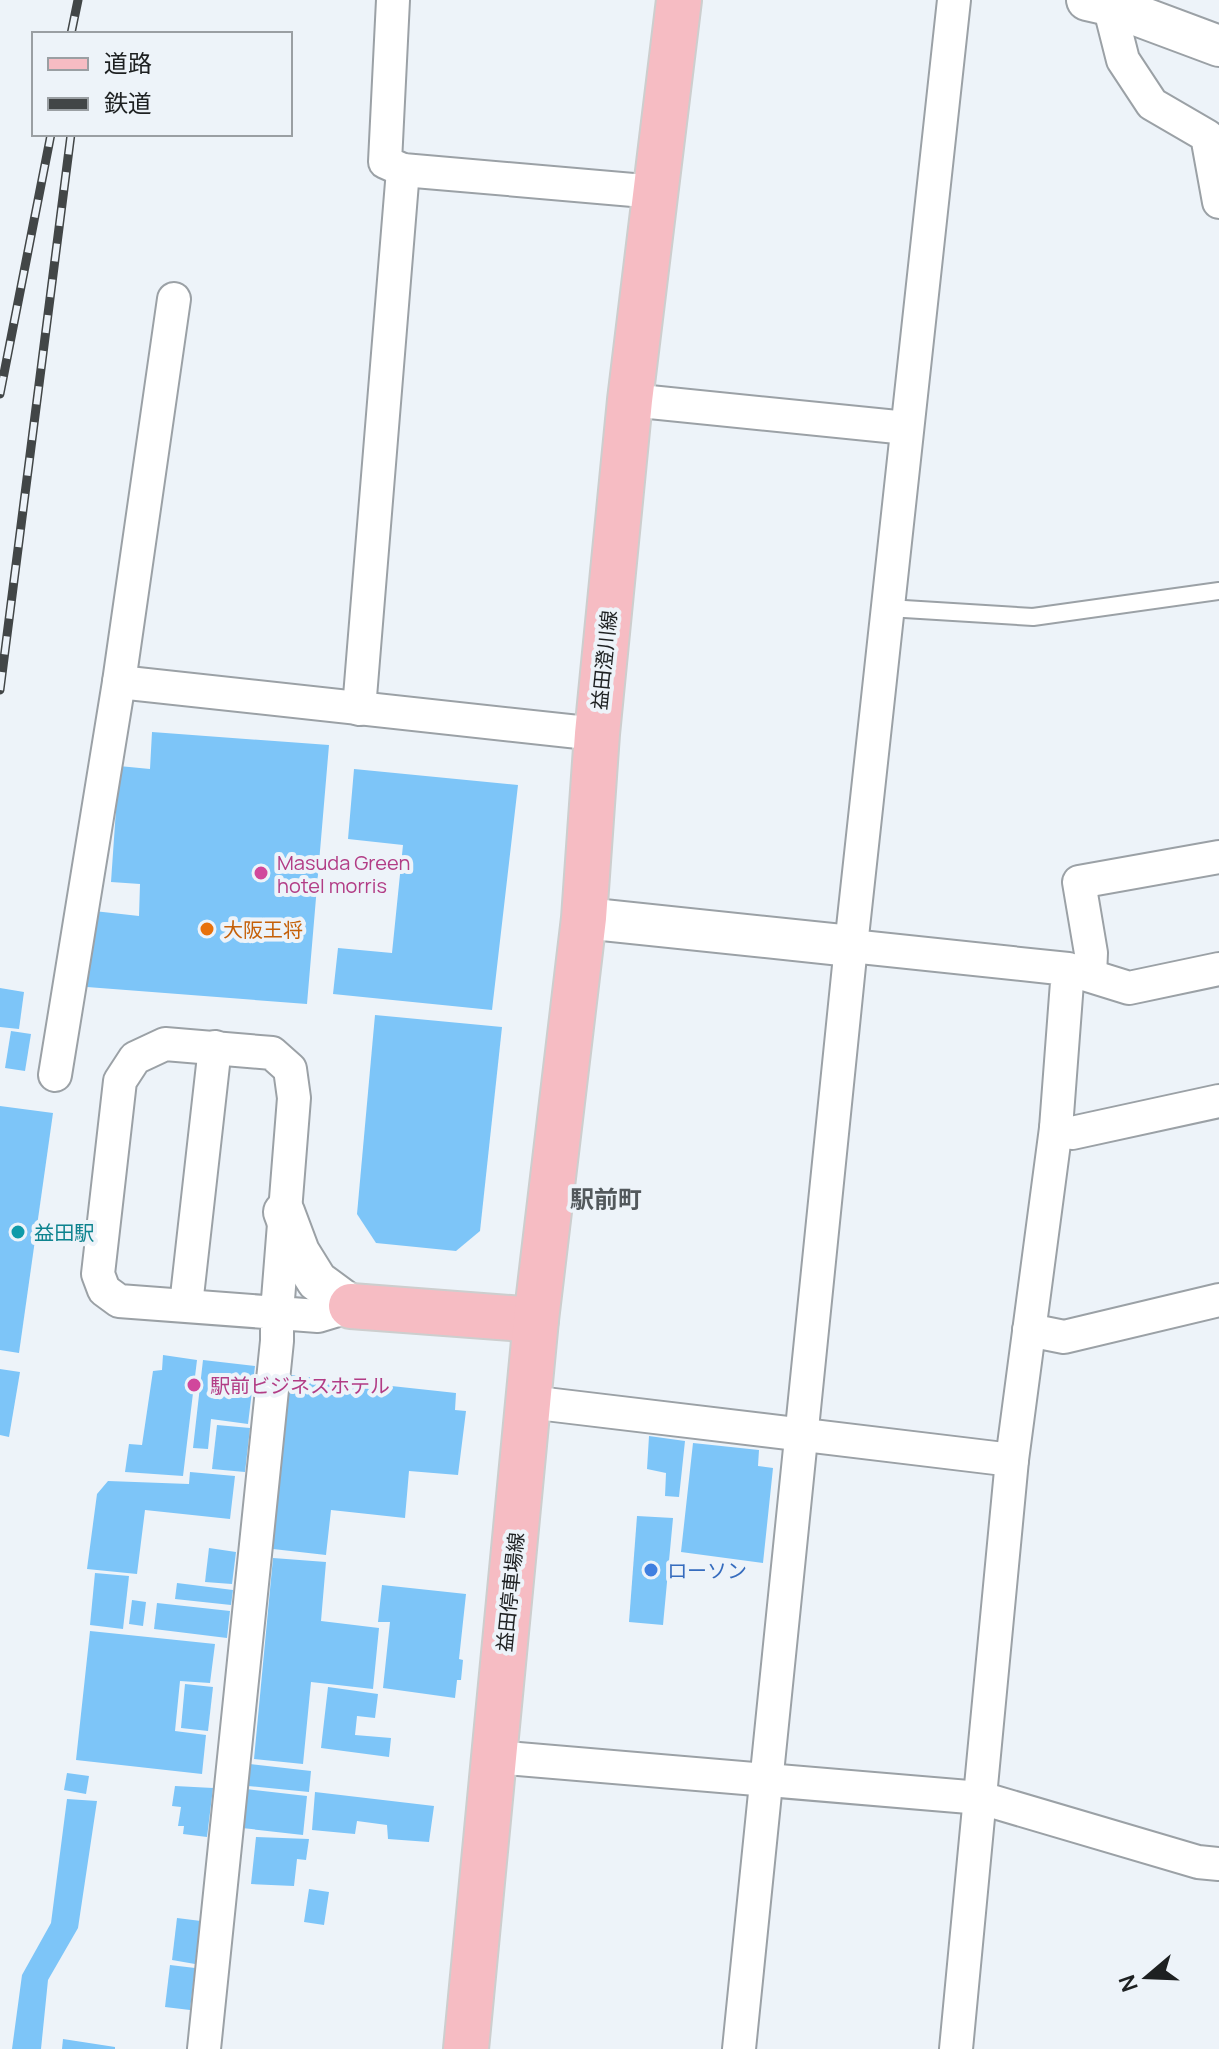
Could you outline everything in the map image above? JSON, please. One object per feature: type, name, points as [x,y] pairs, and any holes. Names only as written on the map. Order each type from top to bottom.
[{"type":"main road","name":"益田澄川線","points":[[536,1320],[584,918],[597,734],[630,400],[679,0]]},
{"type":"main road","points":[[351,1306],[536,1320]]},
{"type":"main road","name":"益田停車場線","points":[[466,2049],[536,1320]]},
{"type":"street","points":[[393,0],[385,162],[403,170],[656,192]]},
{"type":"street","points":[[739,2049],[851,946],[954,0]]},
{"type":"street","points":[[1103,2],[1219,46]]},
{"type":"street","points":[[1103,2],[1123,60],[1152,104],[1207,136],[1219,202]]},
{"type":"street","points":[[359,709],[403,170]]},
{"type":"street","points":[[55,1075],[119,682],[174,299]]},
{"type":"street","points":[[630,400],[907,428]]},
{"type":"street","points":[[119,682],[597,734]]},
{"type":"street","points":[[956,2049],[1012,1460],[1079,972],[1091,953],[1079,882],[1219,857]]},
{"type":"street","points":[[584,918],[1079,972],[1129,988],[1219,969]]},
{"type":"street","points":[[204,2049],[277,1341],[277,1312],[294,1098],[290,1069],[272,1053],[165,1044],[135,1058],[120,1081],[98,1274],[104,1290],[119,1301],[186,1305],[277,1312],[318,1316],[351,1306]]},
{"type":"street","points":[[186,1305],[215,1047]]},
{"type":"street","points":[[1056,1128],[1072,1133],[1219,1101]]},
{"type":"street","points":[[284,1212],[299,1252],[317,1281],[351,1306]]},
{"type":"street","points":[[1029,1330],[1064,1337],[1219,1300]]},
{"type":"street","points":[[529,1402],[1012,1460]]},
{"type":"street","points":[[494,1757],[981,1798],[1198,1862],[1219,1864]]},
{"type":"lane","points":[[888,608],[1033,617],[1219,591]]},
{"type":"building","points":[[152,732],[329,745],[307,1004],[87,987],[94,911],[139,916],[140,884],[111,882],[119,766],[150,769]]},
{"type":"building","points":[[354,769],[518,785],[492,1010],[333,994],[338,948],[392,953],[403,845],[348,839]]},
{"type":"building","points":[[0,988],[24,992],[19,1029],[0,1027]]},
{"type":"building","points":[[375,1015],[502,1027],[480,1231],[456,1251],[376,1243],[357,1214]]},
{"type":"building","points":[[11,1031],[31,1034],[25,1071],[5,1068]]},
{"type":"building","name":"益田駅","points":[[0,1106],[53,1113],[19,1353],[0,1350]]},
{"type":"building","points":[[163,1355],[197,1360],[183,1476],[125,1472],[129,1444],[142,1445],[153,1371],[162,1370]]},
{"type":"building","points":[[203,1360],[255,1366],[248,1424],[211,1419],[208,1449],[193,1448]]},
{"type":"building","points":[[0,1369],[20,1372],[9,1437],[0,1435]]},
{"type":"building","points":[[290,1375],[456,1393],[455,1410],[466,1411],[458,1475],[409,1471],[405,1518],[331,1510],[326,1555],[273,1549]]},
{"type":"building","points":[[217,1425],[250,1428],[245,1472],[212,1469]]},
{"type":"building","points":[[649,1436],[685,1441],[679,1497],[665,1496],[666,1473],[647,1469]]},
{"type":"building","points":[[693,1443],[759,1450],[758,1466],[773,1468],[763,1563],[681,1552]]},
{"type":"building","points":[[190,1472],[235,1476],[230,1519],[145,1510],[137,1574],[87,1569],[97,1494],[108,1481],[189,1484]]},
{"type":"building","name":"ローソン","points":[[637,1516],[673,1518],[663,1625],[629,1622]]},
{"type":"building","points":[[209,1548],[236,1552],[232,1584],[205,1582]]},
{"type":"building","points":[[273,1558],[326,1562],[321,1621],[379,1628],[373,1689],[311,1682],[303,1764],[254,1759]]},
{"type":"building","points":[[95,1573],[129,1576],[123,1629],[90,1625]]},
{"type":"building","points":[[177,1583],[233,1590],[231,1605],[175,1599]]},
{"type":"building","points":[[382,1585],[466,1594],[459,1659],[463,1660],[461,1680],[457,1680],[455,1698],[383,1688],[390,1622],[378,1622]]},
{"type":"building","points":[[132,1600],[146,1602],[143,1626],[129,1624]]},
{"type":"building","points":[[157,1603],[230,1611],[227,1638],[154,1629]]},
{"type":"building","points":[[90,1631],[215,1644],[210,1683],[180,1681],[175,1731],[206,1735],[202,1774],[76,1760]]},
{"type":"building","points":[[185,1684],[213,1687],[208,1731],[181,1728]]},
{"type":"building","points":[[328,1687],[378,1694],[375,1718],[357,1716],[355,1735],[391,1738],[389,1757],[321,1748]]},
{"type":"building","points":[[250,1764],[311,1771],[309,1792],[248,1786]]},
{"type":"building","points":[[67,1773],[89,1776],[86,1794],[64,1790]]},
{"type":"building","points":[[175,1786],[213,1788],[207,1837],[183,1834],[184,1826],[178,1826],[181,1807],[172,1806]]},
{"type":"building","points":[[246,1789],[307,1796],[303,1835],[242,1828]]},
{"type":"building","points":[[315,1792],[434,1806],[429,1842],[388,1839],[387,1825],[357,1821],[355,1834],[312,1830]]},
{"type":"building","points":[[67,1799],[97,1801],[78,1928],[48,1980],[41,2049],[12,2049],[22,1975],[51,1923]]},
{"type":"building","points":[[256,1837],[309,1839],[306,1860],[297,1859],[294,1886],[251,1884]]},
{"type":"building","points":[[309,1889],[329,1892],[324,1925],[304,1922]]},
{"type":"building","points":[[177,1918],[201,1921],[195,1964],[172,1960]]},
{"type":"building","points":[[170,1965],[195,1968],[190,2010],[165,2007]]},
{"type":"building","points":[[63,2039],[115,2047],[115,2049],[62,2049]]},
{"type":"railway","points":[[71,32],[78,0]]},
{"type":"railway","points":[[0,394],[51,136]]},
{"type":"railway","points":[[0,690],[71,136]]},
{"type":"place","name":"Masuda Green hotel morris","points":[[261,873]]},
{"type":"place","name":"大阪王将","points":[[207,929]]},
{"type":"place","name":"益田駅","points":[[18,1232]]},
{"type":"place","name":"駅前ビジネスホテル","points":[[194,1385]]},
{"type":"place","name":"ローソン","points":[[651,1570]]},
{"type":"district","name":"駅前町","points":[[606,1198]]}]
